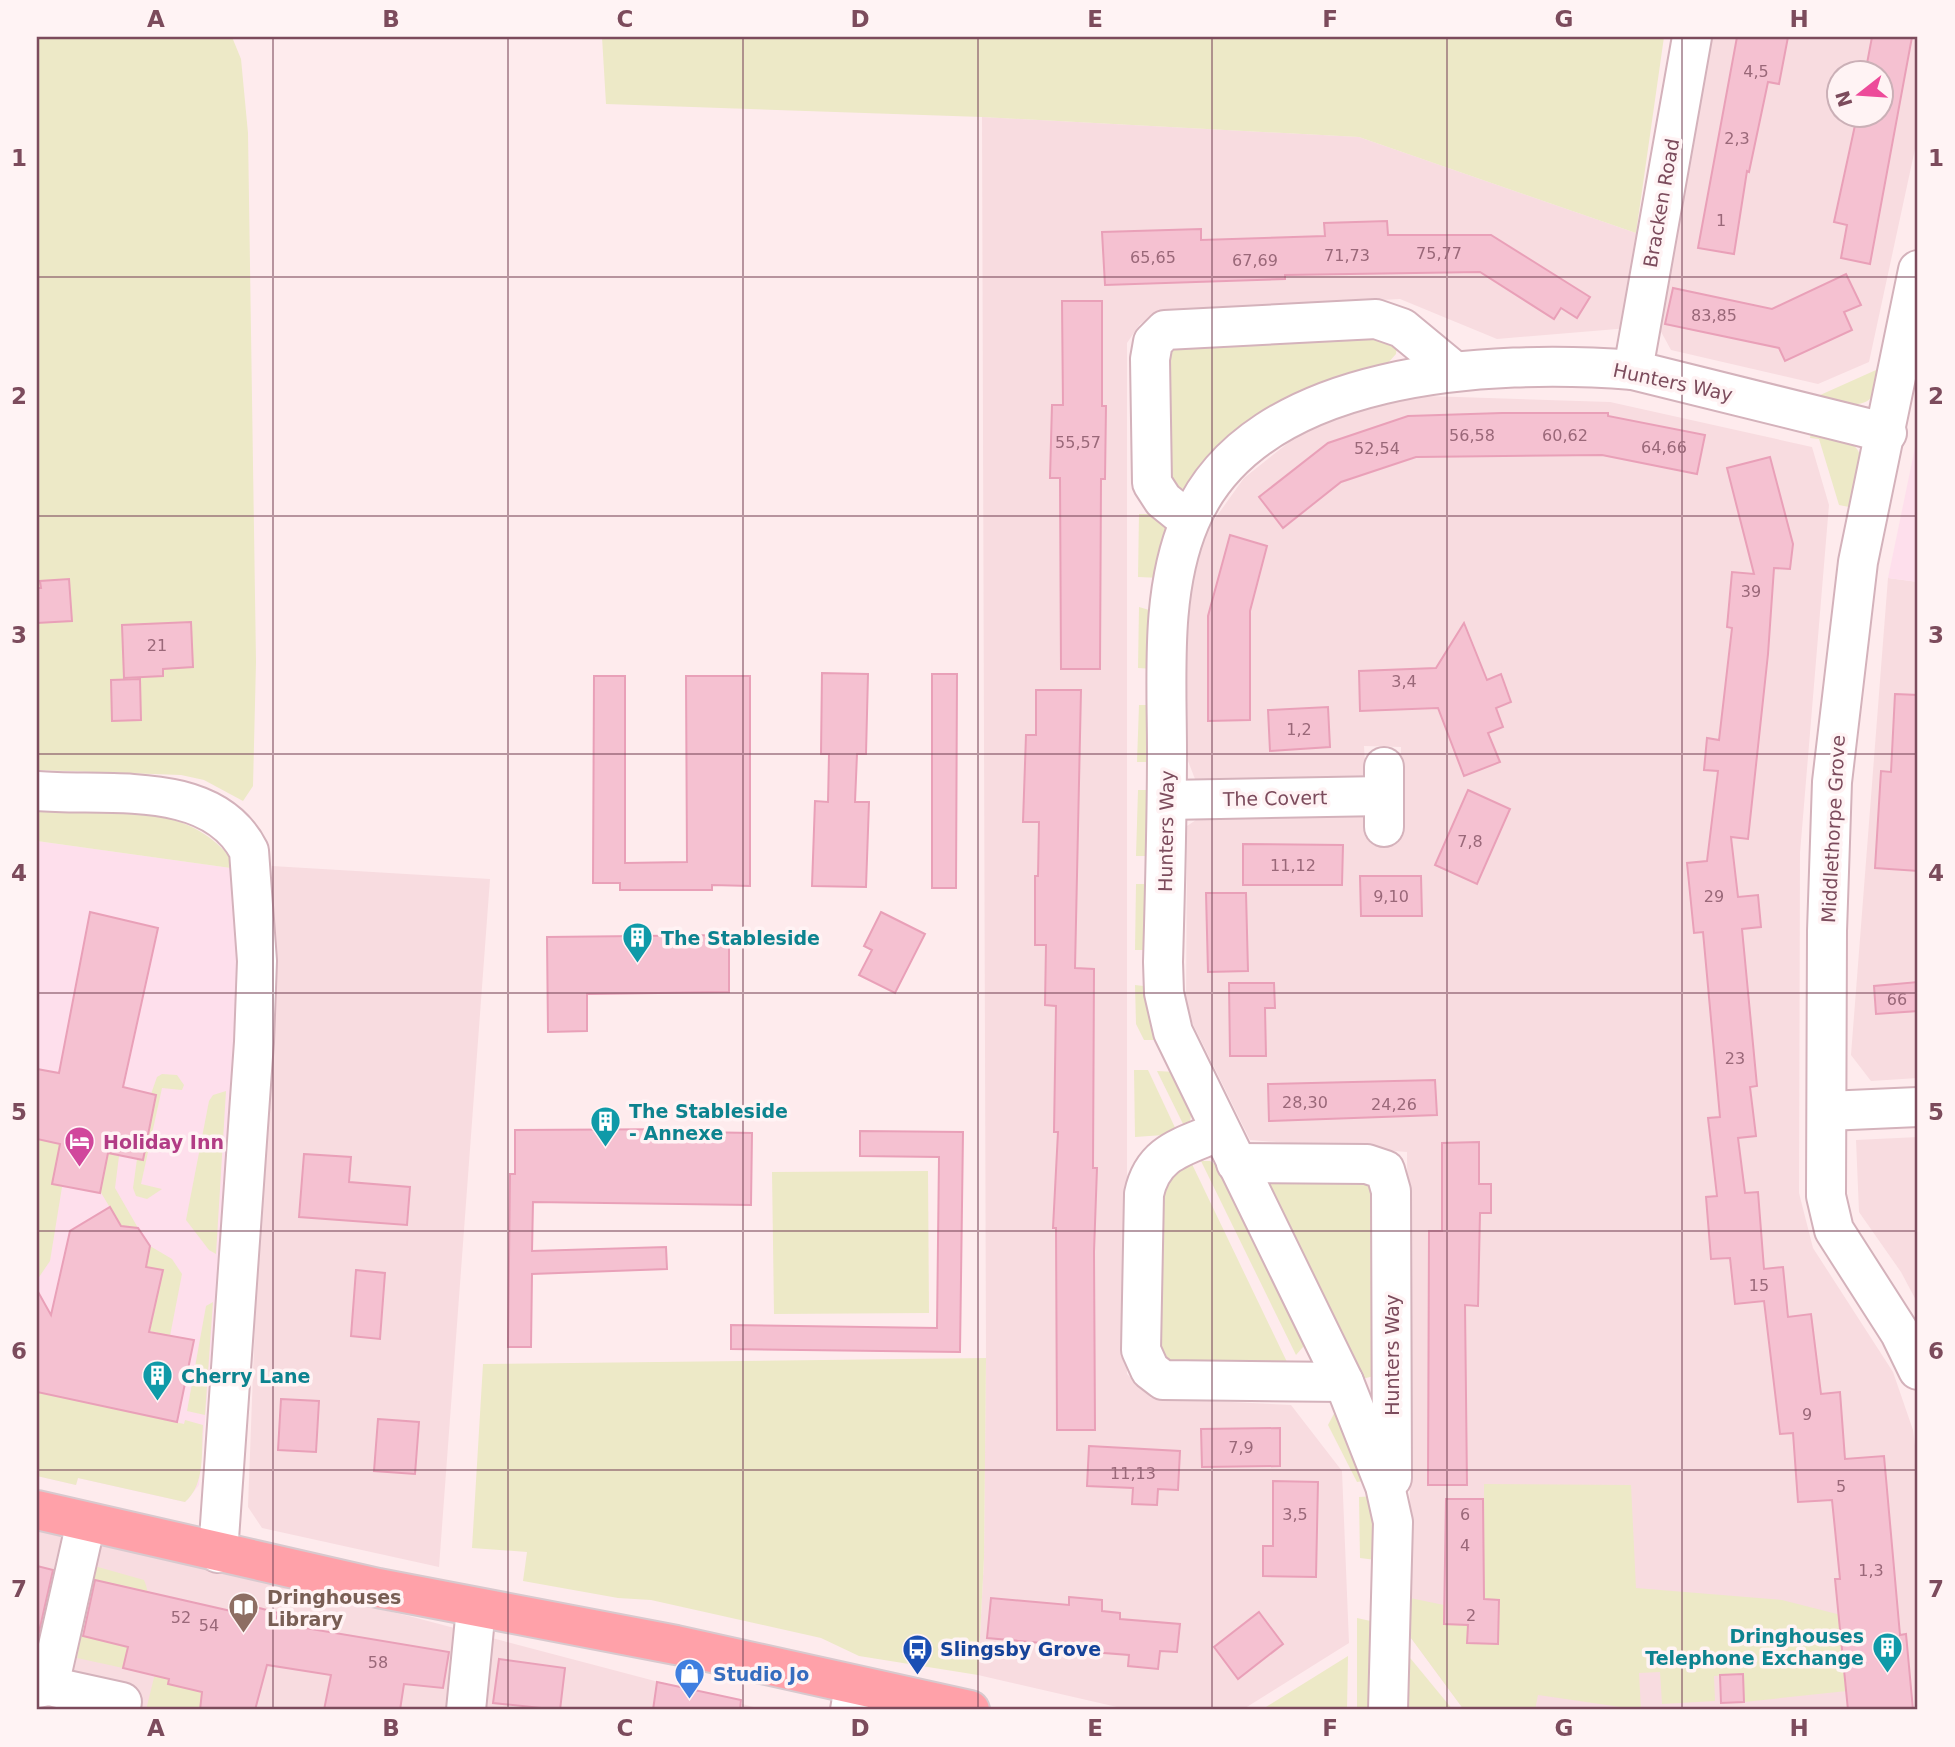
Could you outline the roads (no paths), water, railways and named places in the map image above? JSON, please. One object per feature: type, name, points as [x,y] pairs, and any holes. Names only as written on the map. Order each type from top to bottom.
[{"type":"main road","points":[[37,1510],[218,1553],[476,1608],[676,1645],[852,1698],[970,1710]]},
{"type":"street","name":"Bracken Road","points":[[1633,370],[1692,37]]},
{"type":"street","name":"Middlethorpe Grove","points":[[1918,270],[1887,433],[1858,562],[1832,782],[1827,907],[1826,1196],[1834,1230],[1900,1333],[1918,1370]]},
{"type":"street","points":[[1189,521],[1163,500],[1152,483],[1150,359],[1153,342],[1166,330],[1376,318],[1402,328],[1454,371]]},
{"type":"street","name":"Hunters Way","points":[[1393,1522],[1374,1451],[1344,1382],[1228,1147],[1167,1014],[1163,962],[1168,640],[1173,578],[1189,521],[1205,492],[1230,461],[1261,434],[1298,414],[1354,393],[1454,371],[1593,367],[1633,370],[1887,433]]},
{"type":"street","points":[[37,791],[173,797],[191,802],[219,817],[241,835],[249,851],[253,872],[257,961],[255,1029],[218,1553]]},
{"type":"street","name":"The Covert","points":[[1167,800],[1384,797]]},
{"type":"street","points":[[1827,1111],[1918,1107]]},
{"type":"street","name":"Hunters Way","points":[[1344,1382],[1163,1380],[1150,1370],[1141,1350],[1144,1194],[1148,1176],[1156,1163],[1167,1155],[1228,1147],[1367,1164],[1385,1170],[1391,1191],[1393,1522],[1388,1710]]},
{"type":"street","points":[[86,1522],[43,1687],[122,1702]]},
{"type":"street","points":[[466,1710],[476,1608]]},
{"type":"place","name":"The Stableside","points":[[638,965]]},
{"type":"place","name":"The Stableside - Annexe","points":[[606,1149]]},
{"type":"place","name":"Holiday Inn","points":[[80,1169]]},
{"type":"place","name":"Cherry Lane","points":[[158,1403]]},
{"type":"place","name":"Dringhouses Library","points":[[244,1635]]},
{"type":"place","name":"Dringhouses Telephone Exchange","points":[[1887,1674]]},
{"type":"place","name":"Slingsby Grove","points":[[917,1676]]},
{"type":"place","name":"Studio Jo","points":[[690,1701]]}]
